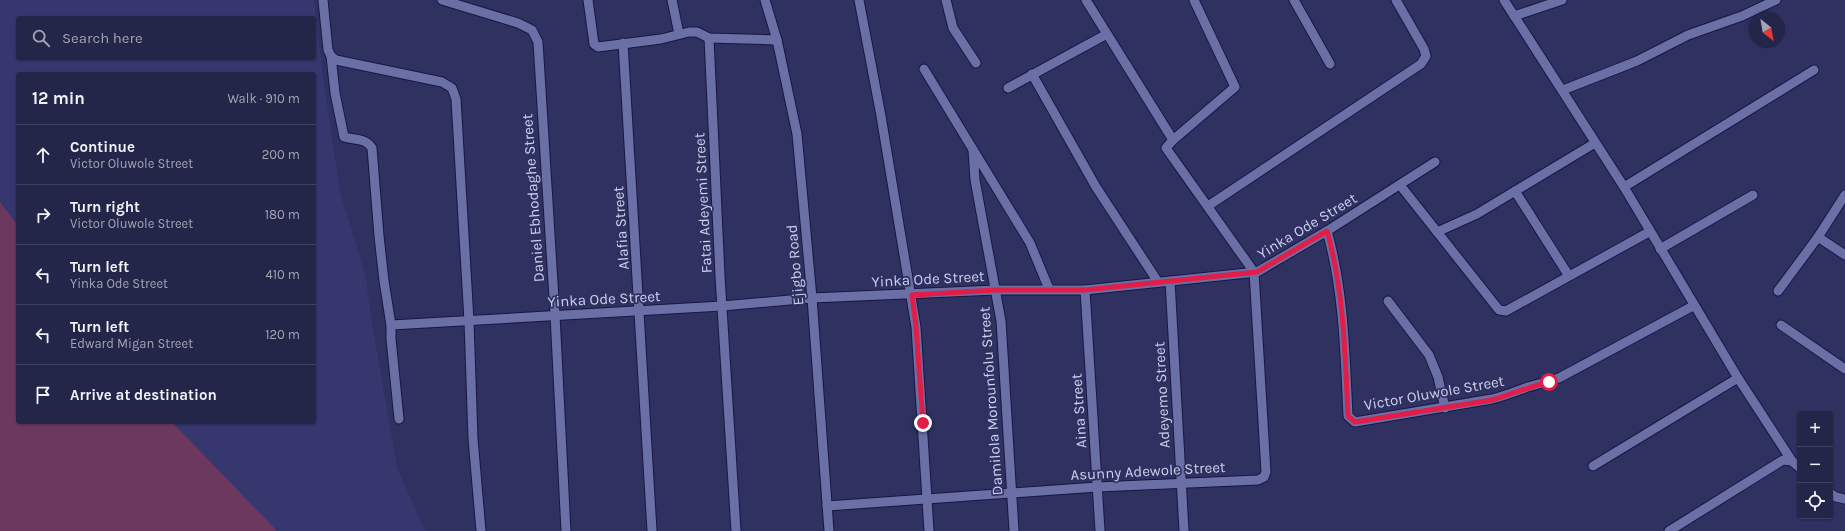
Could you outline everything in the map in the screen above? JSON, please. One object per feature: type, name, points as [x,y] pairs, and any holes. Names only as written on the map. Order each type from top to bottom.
[{"type":"street","points":[[323,0],[328,50],[331,56],[335,93],[344,137],[363,140],[372,148],[379,243],[391,325],[399,419]]},
{"type":"street","name":"Daniel Ebhodaghe Street","points":[[442,0],[518,23],[532,30],[538,42],[555,315],[566,531]]},
{"type":"street","points":[[588,0],[594,44],[598,47],[661,39],[679,34],[697,32],[709,38],[777,40]]},
{"type":"street","points":[[672,0],[679,34]]},
{"type":"street","name":"Ejigbo Road","points":[[765,0],[777,40],[797,134],[812,298],[829,531]]},
{"type":"street","points":[[859,0],[912,295],[916,327],[929,531]]},
{"type":"street","points":[[946,0],[953,28],[976,63]]},
{"type":"street","points":[[1086,0],[1173,140]]},
{"type":"street","points":[[1194,0],[1235,87],[1173,140],[1166,148],[1254,272]]},
{"type":"street","points":[[1294,0],[1330,64]]},
{"type":"street","points":[[1208,206],[1421,64],[1426,56],[1424,49],[1396,0]]},
{"type":"street","points":[[1504,0],[1624,187],[1693,306],[1738,378],[1792,461],[1797,465]]},
{"type":"street","points":[[1514,16],[1562,0]]},
{"type":"street","points":[[1562,90],[1637,61],[1688,35],[1742,16],[1776,0]]},
{"type":"street","points":[[1008,88],[1107,34]]},
{"type":"street","name":"Fatai Adeyemi Street","points":[[709,38],[722,306],[736,531]]},
{"type":"street","name":"Alafia Street","points":[[623,43],[652,531]]},
{"type":"street","points":[[331,56],[336,60],[442,82],[452,88],[456,100],[469,321],[473,438],[480,531]]},
{"type":"street","points":[[924,69],[1030,243],[1049,289]]},
{"type":"street","points":[[1624,187],[1814,70]]},
{"type":"street","points":[[1032,74],[1096,188],[1158,282]]},
{"type":"street","points":[[1437,232],[1477,214],[1595,142]]},
{"type":"street","name":"Damilola Morounfolu Street","points":[[973,150],[975,180],[1001,321],[1014,531]]},
{"type":"street","name":"Yinka Ode Street","points":[[391,325],[722,306],[812,298],[912,295],[996,290],[1085,290],[1254,272],[1327,231],[1435,162]]},
{"type":"street","points":[[1400,185],[1499,310],[1502,311],[1649,232]]},
{"type":"street","points":[[1515,191],[1569,276]]},
{"type":"street","points":[[1660,250],[1753,195]]},
{"type":"street","points":[[1778,291],[1818,236],[1845,195]]},
{"type":"street","name":"Victor Oluwole Street","points":[[1327,231],[1337,272],[1342,321],[1348,416],[1355,422],[1492,400],[1513,394],[1525,388],[1559,378],[1693,306]]},
{"type":"street","points":[[1818,236],[1845,256]]},
{"type":"street","name":"Asunny Adewole Street","points":[[827,506],[1012,492],[1181,482],[1258,480],[1264,477],[1266,472],[1254,272]]},
{"type":"street","name":"Adeyemo Street","points":[[1170,281],[1184,531]]},
{"type":"street","name":"Aina Street","points":[[1085,290],[1100,531]]},
{"type":"street","points":[[1388,301],[1429,356],[1438,377],[1445,408]]},
{"type":"street","points":[[1781,325],[1845,369]]},
{"type":"street","points":[[1593,466],[1738,378]]},
{"type":"street","points":[[1669,531],[1783,460],[1792,461]]},
{"type":"street","points":[[1833,495],[1845,499]]},
{"type":"shaded area","points":[[0,0],[314,0],[316,16],[16,16],[16,60],[316,60],[316,17],[323,77],[340,192],[366,277],[370,311],[397,467],[425,531],[0,531]]},
{"type":"shaded area","points":[[0,202],[16,223],[16,424],[174,424],[277,531],[0,531]]},
{"type":"route","points":[[923,423],[916,327],[912,295],[996,290],[1085,290],[1257,272],[1327,231],[1337,272],[1342,321],[1348,416],[1350,419],[1355,422],[1492,400],[1513,394],[1525,388],[1549,382]]}]
